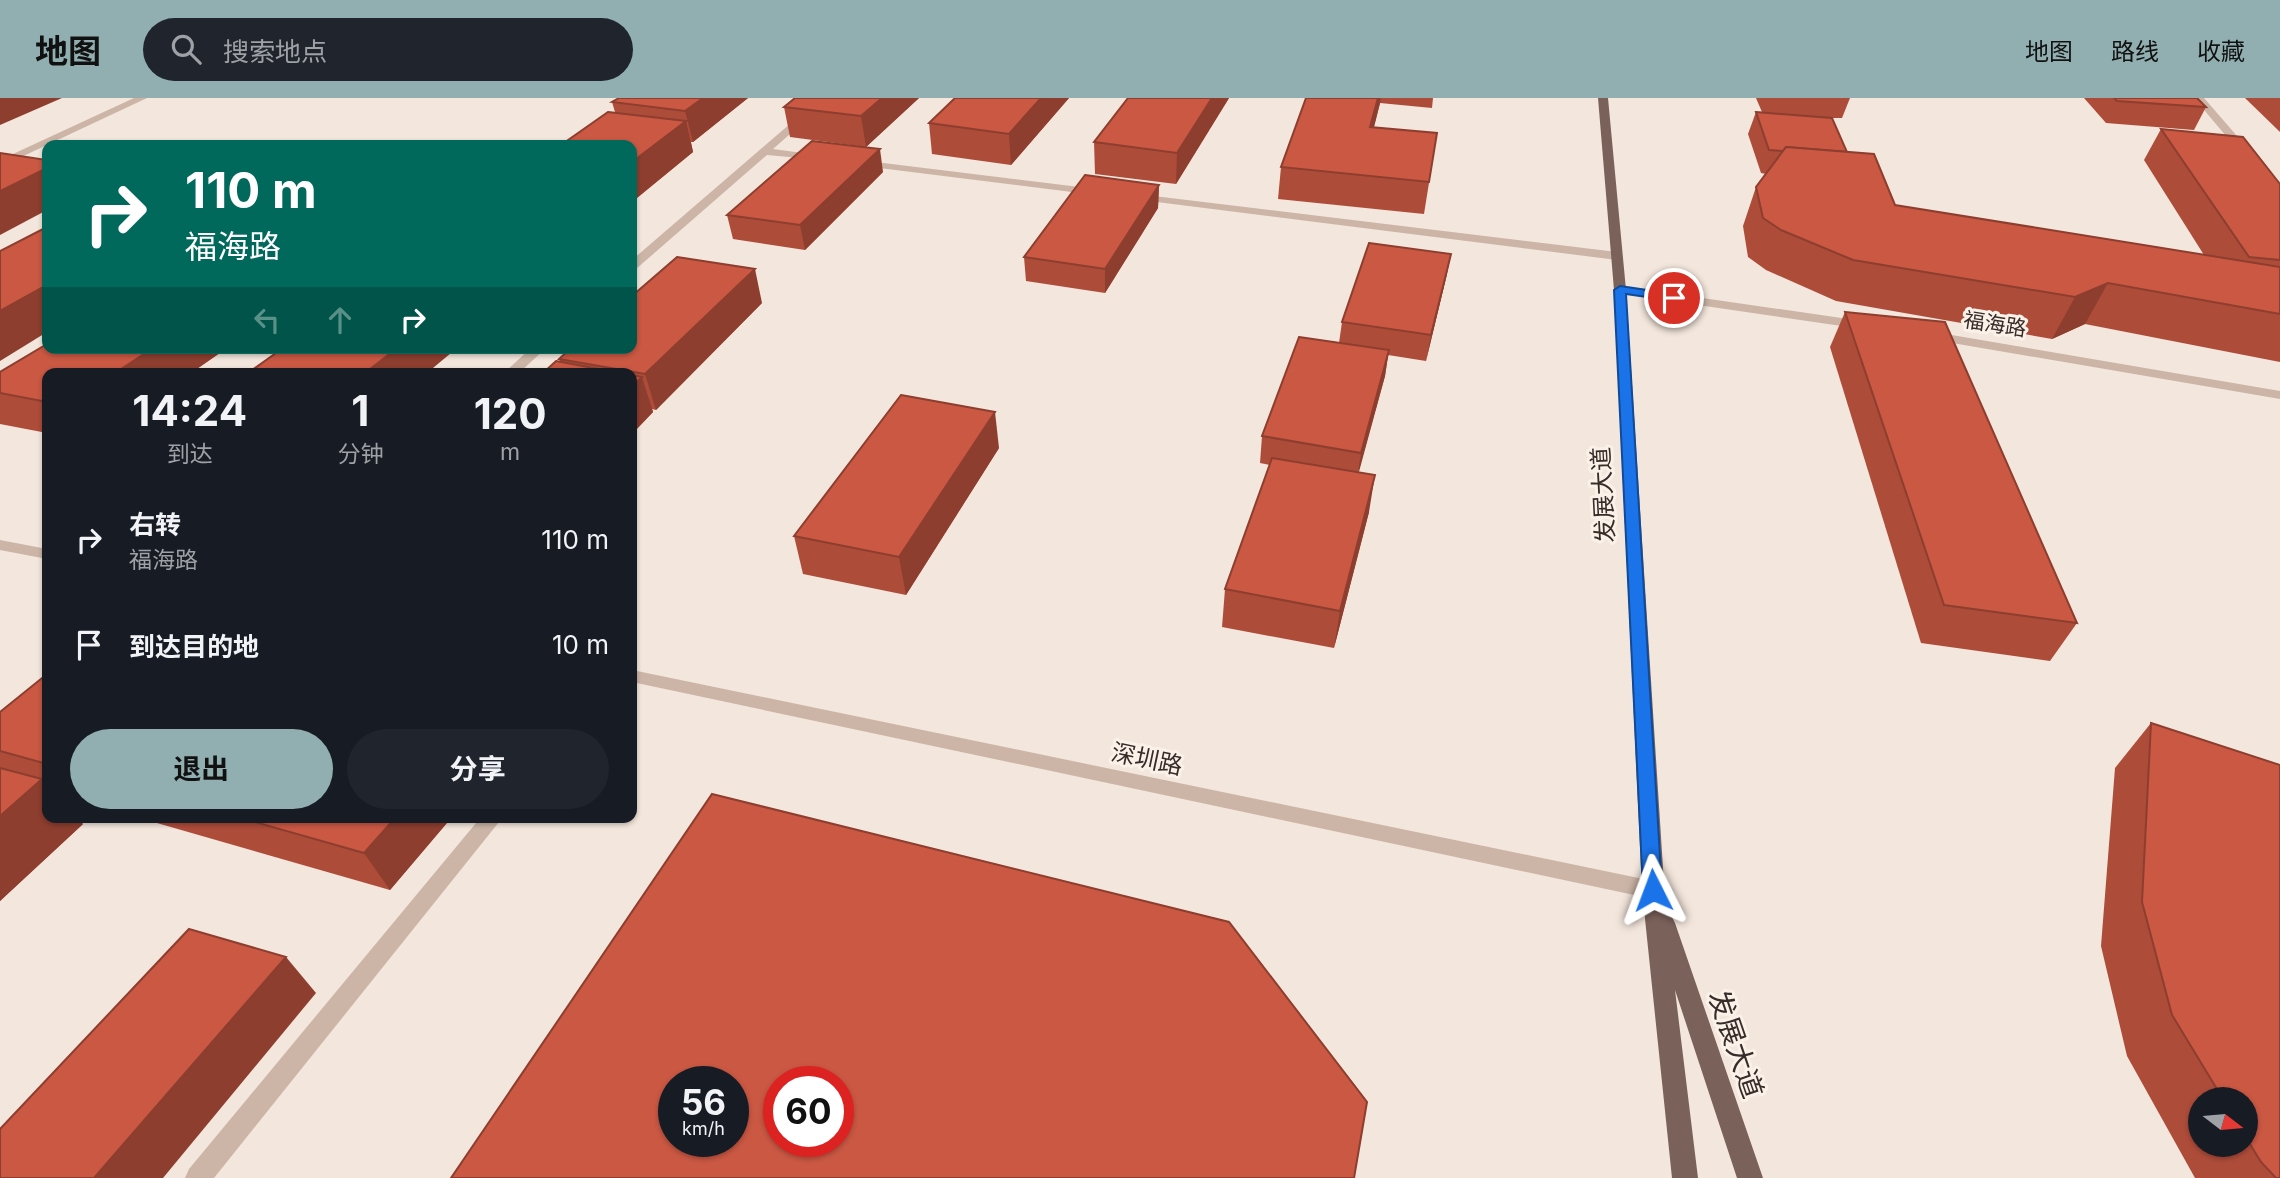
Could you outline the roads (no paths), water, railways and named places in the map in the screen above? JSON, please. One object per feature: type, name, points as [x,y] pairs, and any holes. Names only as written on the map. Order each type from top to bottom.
[{"type":"main road","name":"发展大道","points":[[1603,98],[1620,290],[1653,890],[1685,1178]]},
{"type":"main road","name":"发展大道","points":[[1653,890],[1750,1178]]},
{"type":"street","points":[[53,140],[142,98]]},
{"type":"street","points":[[637,263],[826,98]]},
{"type":"street","points":[[2199,98],[2256,164]]},
{"type":"street","points":[[0,164],[42,145]]},
{"type":"street","points":[[763,151],[832,159]]},
{"type":"street","points":[[0,157],[13,159]]},
{"type":"street","points":[[846,161],[1107,193]]},
{"type":"street","points":[[1121,195],[1617,256]]},
{"type":"street","points":[[1620,290],[1878,328]]},
{"type":"street","name":"福海路","points":[[1918,334],[2027,350],[2280,396]]},
{"type":"street","points":[[516,368],[532,354]]},
{"type":"street","points":[[0,544],[42,553]]},
{"type":"street","name":"深圳路","points":[[637,677],[1653,890]]},
{"type":"street","points":[[198,1178],[488,823]]}]
